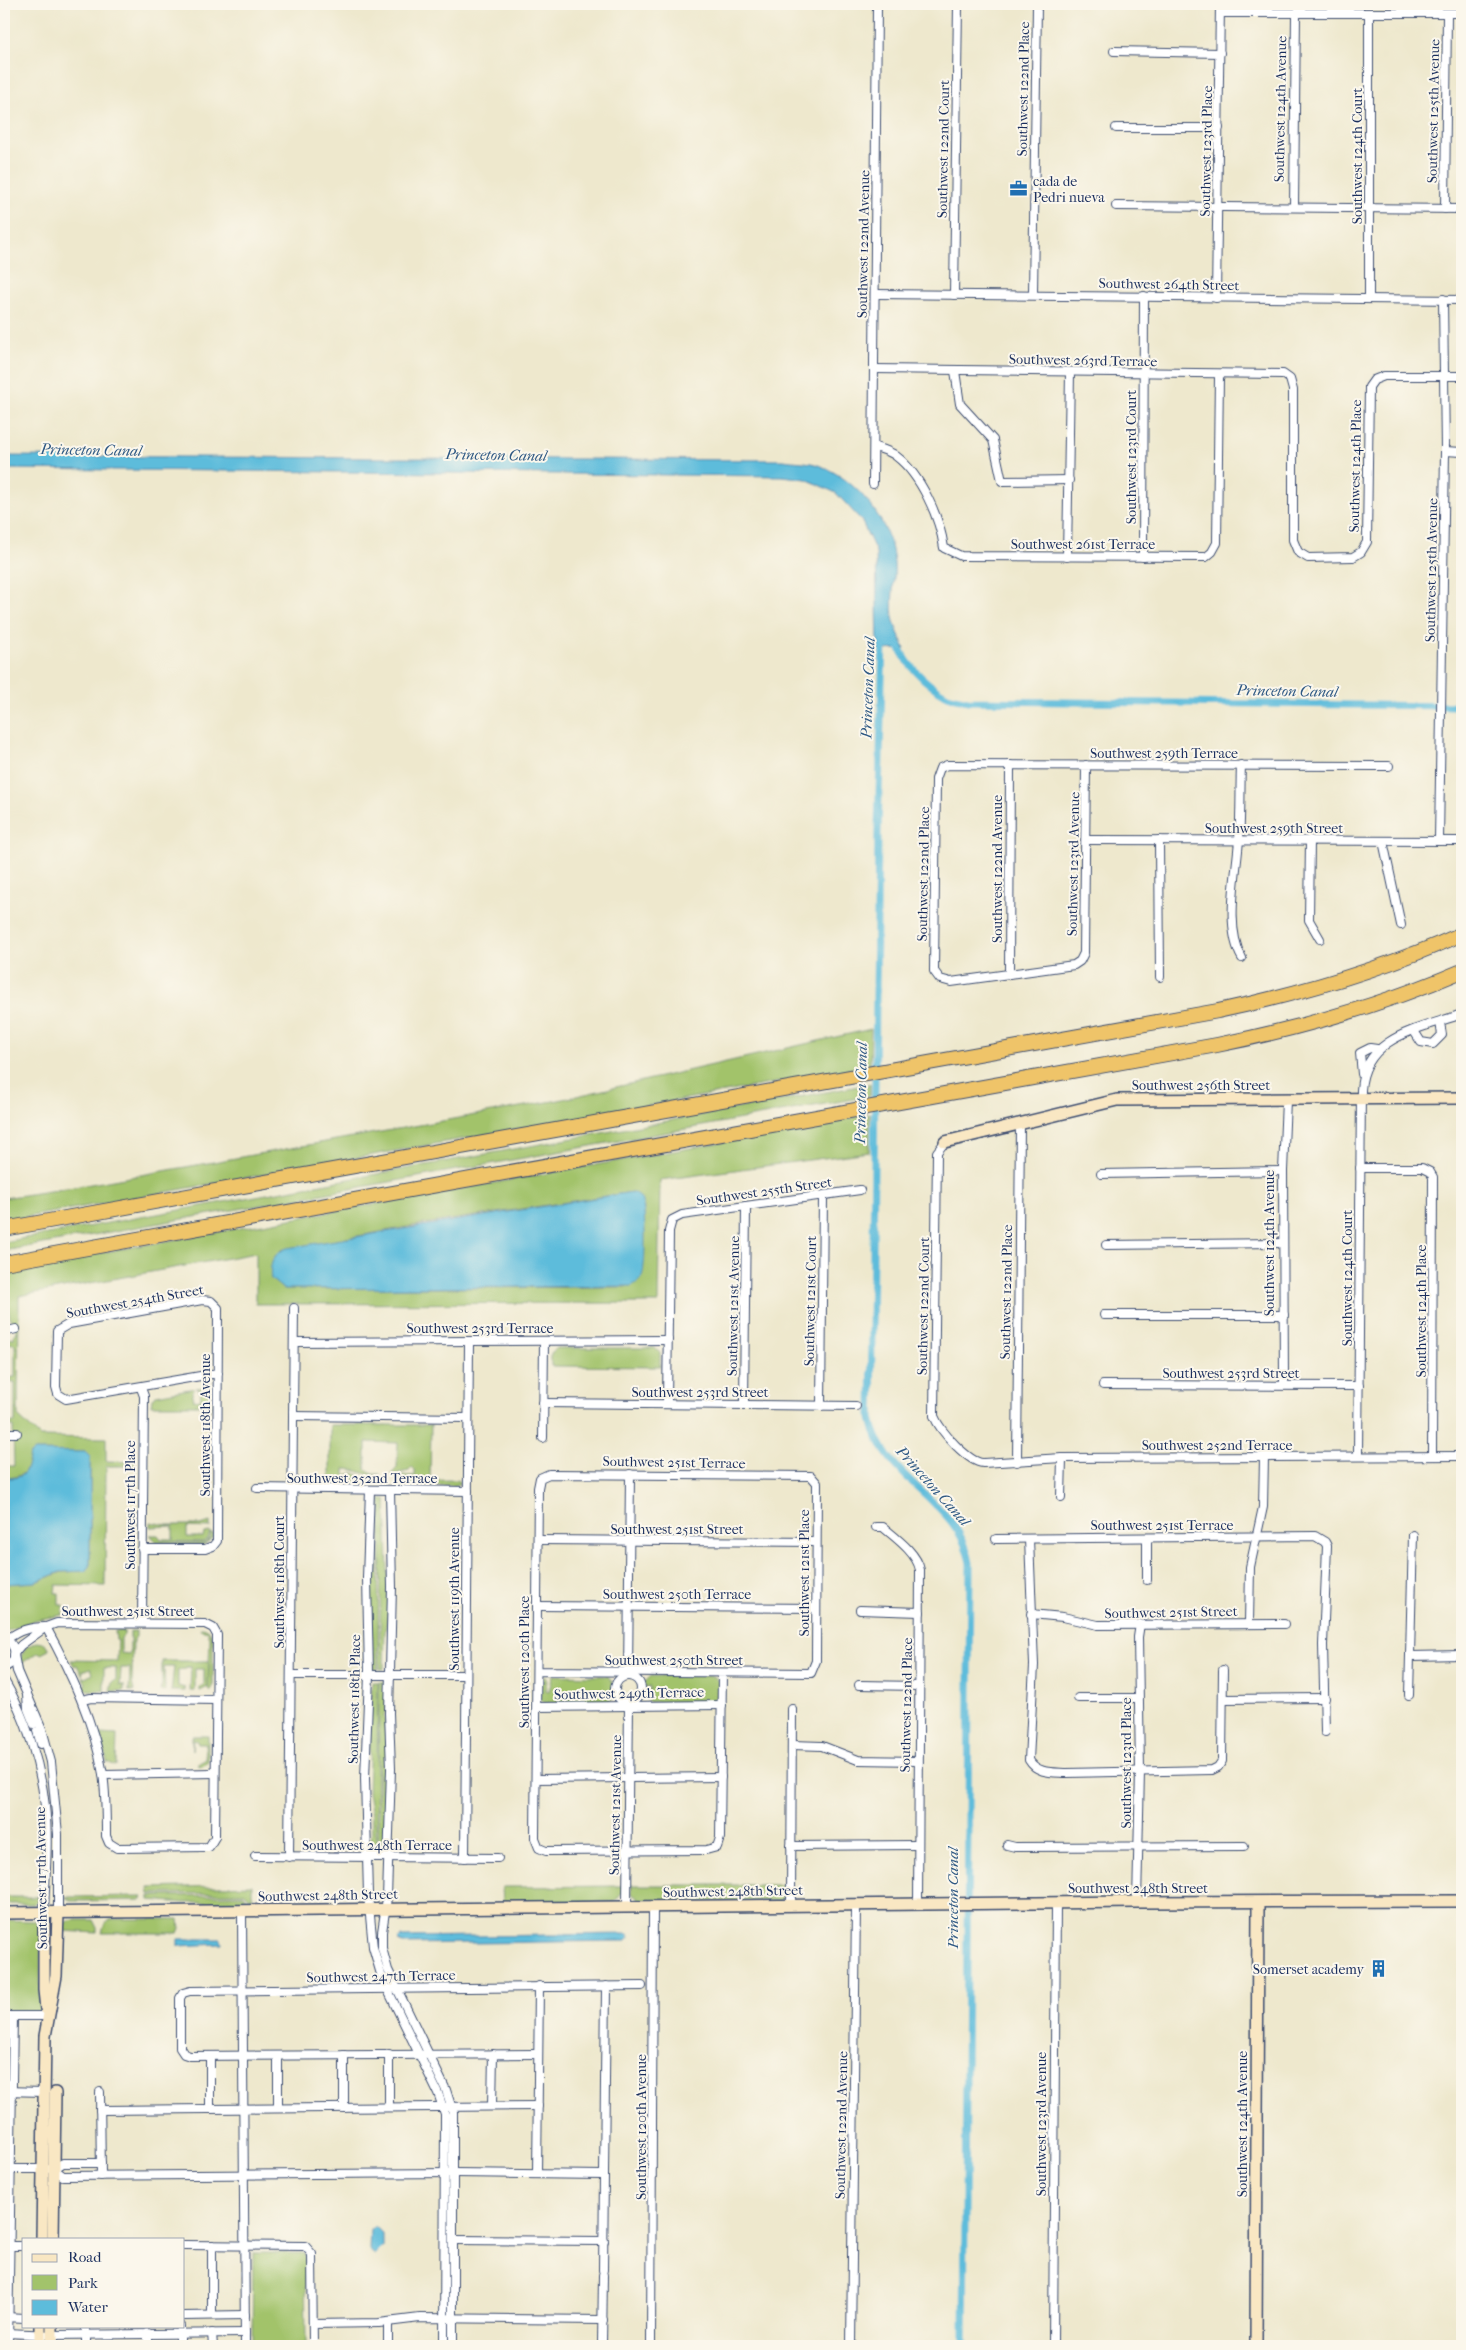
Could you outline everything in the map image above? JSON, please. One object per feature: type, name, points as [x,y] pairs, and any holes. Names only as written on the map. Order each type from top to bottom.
[{"type":"highway","points":[[4,1229],[1120,1029],[1262,1001],[1366,971],[1462,934]]},
{"type":"highway","points":[[4,1263],[1265,1035],[1383,1001],[1462,971]]},
{"type":"street","name":"Southwest 122nd Avenue","points":[[872,484],[874,447],[877,4]]},
{"type":"street","name":"Southwest 122nd Court","points":[[954,295],[958,4]]},
{"type":"street","name":"Southwest 122nd Place","points":[[1033,295],[1037,4]]},
{"type":"street","name":"Southwest 123rd Place","points":[[1216,298],[1220,4]]},
{"type":"street","points":[[1220,12],[1462,13]]},
{"type":"street","name":"Southwest 124th Court","points":[[1369,12],[1369,299]]},
{"type":"street","name":"Southwest 124th Avenue","points":[[1294,207],[1296,13]]},
{"type":"street","name":"Southwest 125th Avenue","points":[[1445,209],[1447,13]]},
{"type":"street","points":[[1114,50],[1220,53]]},
{"type":"street","points":[[1116,128],[1219,128]]},
{"type":"street","points":[[1116,206],[1218,205],[1462,209]]},
{"type":"street","name":"Southwest 264th Street","points":[[875,294],[1462,300]]},
{"type":"street","name":"Southwest 123rd Court","points":[[1143,557],[1144,296]]},
{"type":"street","name":"Southwest 125th Avenue","points":[[1440,841],[1445,451],[1443,300]]},
{"type":"street","name":"Southwest 263rd Terrace","points":[[874,370],[1283,374],[1290,379],[1294,390],[1293,540],[1298,552],[1308,558],[1353,557],[1361,552]]},
{"type":"street","points":[[955,371],[960,404],[992,440],[1002,481],[1068,480]]},
{"type":"street","points":[[1068,557],[1070,372]]},
{"type":"street","name":"Southwest 261st Terrace","points":[[874,447],[895,455],[907,466],[933,508],[942,530],[944,548],[961,556],[1206,557],[1212,552],[1217,543],[1219,374]]},
{"type":"street","name":"Southwest 124th Place","points":[[1361,552],[1367,542],[1369,387],[1374,380],[1384,376],[1444,376]]},
{"type":"street","points":[[1444,376],[1462,376]]},
{"type":"street","points":[[1445,451],[1462,452]]},
{"type":"street","name":"Southwest 259th Terrace","points":[[940,768],[947,765],[1389,766]]},
{"type":"street","name":"Southwest 122nd Avenue","points":[[1009,974],[1010,765]]},
{"type":"street","name":"Southwest 123rd Avenue","points":[[1009,974],[1074,965],[1080,961],[1084,953],[1086,765]]},
{"type":"street","points":[[1241,765],[1239,840],[1235,866],[1234,940],[1242,958]]},
{"type":"street","name":"Southwest 122nd Place","points":[[940,768],[936,779],[934,971],[940,980],[951,982],[1009,974]]},
{"type":"street","name":"Southwest 259th Street","points":[[1086,840],[1462,841]]},
{"type":"street","points":[[1159,840],[1160,977]]},
{"type":"street","points":[[1310,840],[1309,920],[1320,939]]},
{"type":"street","points":[[1383,840],[1402,925]]},
{"type":"street","points":[[1362,1074],[1377,1049],[1384,1044],[1462,1014]]},
{"type":"street","points":[[1414,1031],[1421,1042],[1433,1044],[1442,1035],[1440,1022]]},
{"type":"street","name":"Southwest 124th Court","points":[[1358,1456],[1360,1099],[1362,1074],[1360,1053],[1363,1049],[1377,1049]]},
{"type":"street","name":"Southwest 256th Street","points":[[945,1142],[1020,1122],[1118,1100],[1462,1098]]},
{"type":"street","name":"Southwest 124th Avenue","points":[[1284,1385],[1283,1171],[1286,1100]]},
{"type":"street","name":"Southwest 122nd Place","points":[[1017,1462],[1020,1122]]},
{"type":"street","name":"Southwest 122nd Court","points":[[945,1142],[937,1152],[934,1416],[941,1429],[972,1461]]},
{"type":"street","name":"Southwest 124th Place","points":[[1360,1168],[1426,1169],[1433,1175],[1432,1456]]},
{"type":"street","points":[[1101,1174],[1283,1171]]},
{"type":"street","name":"Southwest 255th Street","points":[[668,1340],[668,1240],[672,1220],[682,1215],[860,1190]]},
{"type":"street","name":"Southwest 121st Court","points":[[821,1406],[823,1196]]},
{"type":"street","name":"Southwest 121st Avenue","points":[[744,1405],[746,1206]]},
{"type":"street","points":[[1106,1245],[1283,1243]]},
{"type":"street","name":"Southwest 254th Street","points":[[141,1388],[70,1400],[60,1396],[56,1386],[58,1329],[69,1324],[202,1300],[216,1303]]},
{"type":"street","name":"Southwest 118th Avenue","points":[[142,1549],[203,1549],[213,1546],[218,1535],[219,1312],[216,1303]]},
{"type":"street","name":"Southwest 118th Court","points":[[289,1857],[294,1308]]},
{"type":"street","points":[[1104,1316],[1284,1315]]},
{"type":"street","points":[[4,1332],[16,1329]]},
{"type":"street","points":[[667,1404],[668,1340]]},
{"type":"street","name":"Southwest 253rd Terrace","points":[[294,1342],[668,1340]]},
{"type":"street","name":"Southwest 119th Avenue","points":[[465,1858],[469,1341]]},
{"type":"street","points":[[543,1438],[544,1341]]},
{"type":"street","points":[[141,1388],[218,1373]]},
{"type":"street","name":"Southwest 253rd Street","points":[[1103,1385],[1359,1386]]},
{"type":"street","name":"Southwest 117th Place","points":[[141,1388],[144,1396],[142,1623]]},
{"type":"street","name":"Southwest 253rd Street","points":[[543,1403],[856,1406]]},
{"type":"street","points":[[293,1416],[468,1418]]},
{"type":"street","points":[[4,1433],[18,1433]]},
{"type":"street","name":"Southwest 252nd Terrace","points":[[972,1461],[984,1463],[1062,1458],[1462,1456]]},
{"type":"street","points":[[1249,1624],[1250,1567],[1263,1507],[1264,1457]]},
{"type":"street","points":[[1061,1497],[1062,1458]]},
{"type":"street","name":"Southwest 251st Terrace","points":[[539,1479],[548,1474],[810,1476]]},
{"type":"street","points":[[629,1704],[621,1700],[615,1691],[618,1680],[628,1674],[630,1474]]},
{"type":"street","name":"Southwest 121st Place","points":[[810,1476],[817,1482],[816,1660],[811,1672]]},
{"type":"street","name":"Southwest 120th Place","points":[[539,1479],[537,1846],[546,1851],[627,1850]]},
{"type":"street","name":"Southwest 252nd Terrace","points":[[257,1488],[292,1490],[468,1491]]},
{"type":"street","name":"Southwest 118th Place","points":[[370,1490],[367,1578],[369,1675],[365,1760],[370,1909],[375,1959],[443,2106],[446,2125],[444,2346]]},
{"type":"street","points":[[390,1490],[392,1587],[388,1675],[391,1758],[382,1948],[386,1965],[396,1988],[452,2106],[455,2124],[453,2346]]},
{"type":"street","name":"Southwest 122nd Place","points":[[876,1528],[883,1528],[918,1561],[921,1572],[917,1845],[918,1904]]},
{"type":"street","points":[[1409,1695],[1413,1535]]},
{"type":"street","name":"Southwest 251st Terrace","points":[[996,1539],[1316,1536],[1325,1542],[1327,1546],[1323,1645],[1325,1698]]},
{"type":"street","points":[[1147,1538],[1147,1580]]},
{"type":"street","points":[[1029,1539],[1034,1665],[1029,1760],[1033,1767],[1045,1772],[1212,1770],[1218,1767],[1222,1761],[1223,1670]]},
{"type":"street","name":"Southwest 251st Street","points":[[538,1540],[816,1542]]},
{"type":"street","name":"Southwest 250th Terrace","points":[[537,1606],[816,1608]]},
{"type":"street","points":[[860,1610],[920,1612]]},
{"type":"street","name":"Southwest 251st Street","points":[[1031,1614],[1063,1617],[1098,1625],[1284,1624]]},
{"type":"street","name":"Southwest 251st Street","points":[[5,1639],[16,1632],[30,1628],[63,1623],[142,1623],[211,1626],[217,1635],[216,1700]]},
{"type":"street","name":"Southwest 123rd Place","points":[[1137,1902],[1140,1772],[1138,1637],[1140,1624]]},
{"type":"street","points":[[46,1627],[82,1700],[103,1775],[106,1836],[110,1844],[118,1848],[196,1849],[205,1848],[212,1844],[215,1837],[216,1700],[90,1698],[82,1700]]},
{"type":"street","name":"Southwest 251st Street","points":[[4,1668],[10,1664],[14,1654],[46,1627]]},
{"type":"street","name":"Southwest 117th Avenue","points":[[5,1639],[13,1646],[16,1669],[42,1729],[51,1766],[58,1834],[58,1913],[56,1976],[47,2016]]},
{"type":"street","points":[[1410,1656],[1462,1655]]},
{"type":"street","name":"Southwest 250th Street","points":[[537,1672],[628,1674],[806,1674],[811,1672]]},
{"type":"street","points":[[627,1850],[713,1850],[718,1845],[720,1838],[722,1673]]},
{"type":"street","name":"Southwest 121st Avenue","points":[[627,1907],[629,1704],[638,1698],[642,1689],[636,1678],[628,1674]]},
{"type":"street","points":[[291,1675],[466,1676]]},
{"type":"street","name":"Southwest 117th Avenue","points":[[4,1680],[23,1721],[39,1772],[45,1807],[44,1990],[50,2092],[48,2169],[42,2238]]},
{"type":"street","points":[[859,1686],[919,1686]]},
{"type":"street","points":[[27,1692],[27,1704],[44,1755],[51,1766]]},
{"type":"street","points":[[1078,1698],[1138,1698]]},
{"type":"street","points":[[1223,1700],[1325,1698],[1325,1732]]},
{"type":"street","name":"Southwest 249th Terrace","points":[[537,1707],[629,1704],[722,1705]]},
{"type":"street","points":[[791,1905],[792,1710]]},
{"type":"street","points":[[23,1721],[34,1724]]},
{"type":"street","points":[[792,1745],[822,1746],[858,1760],[918,1761]]},
{"type":"street","points":[[103,1775],[215,1773]]},
{"type":"street","points":[[536,1780],[721,1777]]},
{"type":"street","points":[[1007,1844],[1014,1847],[1244,1846]]},
{"type":"street","points":[[791,1846],[917,1845]]},
{"type":"street","name":"Southwest 248th Terrace","points":[[255,1856],[498,1858]]},
{"type":"street","name":"Southwest 248th Street","points":[[4,1913],[856,1904],[1462,1901]]},
{"type":"street","name":"Southwest 123rd Avenue","points":[[1053,2346],[1056,1903]]},
{"type":"street","name":"Southwest 124th Avenue","points":[[1256,2346],[1258,1903]]},
{"type":"street","name":"Southwest 122nd Avenue","points":[[851,2346],[856,1904]]},
{"type":"street","name":"Southwest 120th Avenue","points":[[652,2346],[653,1907]]},
{"type":"street","points":[[242,1911],[245,2346]]},
{"type":"street","points":[[537,2174],[539,1986]]},
{"type":"street","points":[[602,2346],[606,1986]]},
{"type":"street","name":"Southwest 247th Terrace","points":[[210,2056],[184,2054],[180,2046],[180,2002],[182,1994],[188,1991],[642,1986]]},
{"type":"street","points":[[4,2016],[47,2016]]},
{"type":"street","points":[[8,2346],[6,2333],[7,2130],[8,2053],[12,2016]]},
{"type":"street","points":[[389,2054],[389,2108]]},
{"type":"street","points":[[492,2106],[493,2054]]},
{"type":"street","points":[[210,2109],[210,2056],[538,2054]]},
{"type":"street","points":[[344,2055],[344,2108]]},
{"type":"street","points":[[278,2056],[278,2108]]},
{"type":"street","points":[[8,2092],[50,2092]]},
{"type":"street","points":[[100,2092],[101,2176]]},
{"type":"street","points":[[100,2110],[538,2106]]},
{"type":"street","points":[[7,2169],[48,2169],[63,2163],[101,2163]]},
{"type":"street","points":[[48,2169],[63,2176],[445,2173],[604,2175]]},
{"type":"street","name":"Southwest 117th Avenue","points":[[48,2169],[53,2238]]},
{"type":"street","points":[[454,2240],[604,2241]]},
{"type":"street","points":[[185,2245],[305,2246],[312,2254],[313,2346]]},
{"type":"street","points":[[212,2245],[212,2315]]},
{"type":"street","points":[[7,2246],[22,2246]]},
{"type":"street","points":[[185,2316],[245,2314]]},
{"type":"street","points":[[6,2317],[22,2318]]},
{"type":"street","points":[[313,2324],[388,2322],[412,2318],[602,2320]]},
{"type":"street","points":[[388,2322],[388,2346]]},
{"type":"street","points":[[6,2333],[52,2336],[180,2330],[212,2333],[245,2333]]},
{"type":"street","points":[[180,2330],[180,2346]]},
{"type":"street","points":[[86,2333],[86,2346]]},
{"type":"street","points":[[148,2333],[148,2346]]},
{"type":"street","points":[[212,2333],[212,2346]]},
{"type":"green space","points":[[871,1029],[870,1066],[4,1221],[4,1198],[559,1100]]},
{"type":"green space","points":[[870,1084],[870,1096],[4,1251],[4,1242]]},
{"type":"green space","points":[[870,1114],[869,1152],[660,1180],[658,1303],[256,1304],[256,1253],[19,1296],[18,1416],[40,1437],[106,1438],[106,1461],[135,1462],[135,1466],[106,1466],[105,1586],[56,1585],[55,1593],[59,1593],[59,1605],[63,1605],[63,1615],[35,1620],[4,1632],[4,1584],[35,1582],[62,1572],[85,1571],[90,1567],[90,1460],[85,1452],[34,1451],[30,1454],[28,1465],[23,1473],[16,1477],[4,1478],[4,1466],[14,1466],[13,1426],[7,1426],[7,1429],[4,1429],[4,1423],[15,1422],[15,1383],[4,1382],[4,1378],[15,1377],[15,1344],[4,1343],[4,1336],[7,1336],[8,1339],[14,1338],[14,1334],[17,1333],[16,1327],[11,1325],[14,1323],[11,1323],[6,1299],[4,1299],[4,1270],[758,1136]],"holes":[[[632,1192],[639,1197],[644,1208],[644,1250],[626,1287],[283,1289],[271,1279],[273,1259],[281,1250],[424,1224]]]},
{"type":"green space","points":[[557,1348],[655,1348],[660,1353],[660,1367],[551,1366],[551,1353]]},
{"type":"green space","points":[[205,1387],[211,1392],[211,1408],[205,1408],[203,1405],[151,1405],[152,1398],[156,1395],[195,1388],[192,1391],[194,1400],[201,1399],[200,1390],[196,1388]]},
{"type":"green space","points":[[330,1425],[431,1425],[430,1480],[414,1480],[411,1478],[411,1480],[403,1480],[400,1475],[415,1476],[415,1470],[412,1467],[409,1471],[390,1475],[397,1468],[398,1443],[366,1442],[366,1470],[373,1474],[380,1474],[380,1476],[345,1469],[345,1475],[354,1473],[361,1476],[358,1480],[347,1477],[347,1479],[330,1479]]},
{"type":"green space","points":[[303,1479],[362,1481],[362,1485],[356,1483],[307,1485],[300,1482]]},
{"type":"green space","points":[[458,1480],[461,1483],[454,1486],[405,1484],[398,1486],[399,1481]]},
{"type":"green space","points":[[374,1499],[379,1499],[378,1669],[373,1669],[372,1611],[370,1609]]},
{"type":"green space","points":[[381,1499],[386,1499],[389,1610],[385,1632],[384,1669],[380,1669]]},
{"type":"green space","points":[[150,1522],[167,1525],[201,1525],[210,1522],[210,1528],[187,1527],[187,1537],[203,1537],[204,1533],[210,1532],[208,1539],[203,1542],[156,1541],[150,1535],[158,1535],[161,1539],[173,1539],[173,1526],[150,1527]]},
{"type":"green space","points":[[211,1533],[214,1534],[213,1538],[204,1545],[159,1545],[150,1543],[204,1543],[210,1539]]},
{"type":"green space","points":[[201,1628],[208,1629],[213,1637],[213,1685],[210,1691],[208,1689],[210,1638],[208,1632],[200,1630]]},
{"type":"green space","points":[[115,1631],[124,1631],[124,1635],[121,1638],[121,1653],[130,1654],[130,1631],[136,1631],[136,1637],[133,1640],[132,1683],[134,1691],[129,1691],[130,1668],[121,1668],[120,1685],[124,1685],[124,1691],[110,1691],[112,1682],[116,1680],[116,1668],[104,1668],[104,1691],[87,1690],[83,1686],[86,1684],[82,1676],[85,1678],[93,1674],[91,1668],[83,1671],[82,1675],[77,1665],[74,1666],[71,1660],[117,1661],[118,1640],[116,1639]]},
{"type":"green space","points":[[37,1642],[44,1643],[49,1650],[41,1654],[39,1652],[22,1663],[30,1677],[26,1679],[21,1666],[22,1654],[26,1647]]},
{"type":"green space","points":[[162,1661],[209,1661],[208,1687],[200,1691],[200,1687],[204,1685],[204,1669],[195,1669],[195,1691],[190,1691],[191,1667],[187,1667],[186,1669],[178,1670],[178,1686],[185,1688],[185,1691],[171,1691],[174,1667],[164,1667],[165,1691],[160,1691],[162,1684]]},
{"type":"green space","points":[[553,1675],[608,1676],[613,1683],[612,1699],[607,1703],[588,1703],[585,1701],[585,1703],[544,1703],[540,1699],[540,1682],[545,1676],[547,1678],[546,1690],[549,1691]]},
{"type":"green space","points":[[651,1676],[714,1676],[719,1682],[718,1698],[713,1702],[649,1702],[644,1695],[645,1690],[650,1690],[650,1687],[645,1688],[644,1683]]},
{"type":"green space","points":[[372,1682],[378,1682],[376,1850],[371,1850],[372,1815],[368,1793]]},
{"type":"green space","points":[[379,1682],[385,1682],[386,1686],[386,1712],[384,1714],[388,1756],[384,1850],[378,1850]]},
{"type":"green space","points":[[100,1734],[117,1735],[116,1766],[107,1762]]},
{"type":"green space","points":[[192,1736],[208,1736],[208,1761],[203,1766],[199,1766],[199,1763],[205,1760],[206,1744],[198,1744],[197,1741],[193,1740],[192,1751]]},
{"type":"green space","points":[[252,1885],[252,1901],[245,1893],[150,1894],[149,1888]]},
{"type":"green space","points":[[631,1885],[783,1885],[778,1894],[748,1896],[781,1894],[784,1897],[780,1901],[643,1902],[632,1894]]},
{"type":"green space","points":[[623,1886],[623,1892],[615,1902],[503,1903],[502,1887]]},
{"type":"green space","points":[[244,1895],[250,1902],[184,1903],[150,1900],[150,1896]]},
{"type":"green space","points":[[143,1896],[142,1900],[72,1901],[65,1897]]},
{"type":"green space","points":[[4,1897],[41,1897],[34,1904],[4,1904]]},
{"type":"green space","points":[[111,1919],[179,1919],[180,1928],[178,1933],[102,1933],[105,1923]]},
{"type":"green space","points":[[4,1920],[35,1921],[41,1928],[40,2010],[38,2013],[4,2014]]},
{"type":"green space","points":[[93,1920],[97,1933],[62,1931],[66,1922]]},
{"type":"green space","points":[[253,2253],[302,2253],[305,2255],[306,2346],[252,2346]]},
{"type":"water","name":"Princeton Canal","points":[[4,456],[784,460],[810,463],[832,471],[856,489],[876,513],[884,527],[890,541],[894,563],[893,617],[905,649],[878,650],[876,552],[861,520],[836,493],[806,479],[783,476],[4,469]]},
{"type":"water","points":[[632,1192],[642,1202],[645,1239],[642,1276],[638,1282],[631,1286],[283,1289],[271,1279],[271,1264],[275,1256],[287,1248]]},
{"type":"water","points":[[34,1451],[85,1452],[90,1457],[90,1567],[85,1571],[60,1572],[35,1582],[4,1584],[4,1478],[23,1474],[26,1470],[30,1454]]},
{"type":"water","points":[[628,1934],[629,1938],[627,1941],[402,1944],[398,1940],[401,1937]]},
{"type":"water","points":[[178,1939],[221,1939],[222,1944],[178,1946]]},
{"type":"water","points":[[375,2226],[383,2234],[383,2247],[375,2255],[369,2250],[370,2230]]},
{"type":"waterway","name":"Princeton Canal","points":[[896,641],[910,665],[923,679],[948,696],[968,701],[1462,706]]},
{"type":"waterway","name":"Princeton Canal","points":[[883,642],[878,832],[871,1418],[878,1440],[890,1459],[952,1523],[964,1542],[970,1563],[964,2346]]},
{"type":"place","name":"cada de Pedri nueva","points":[[1019,189]]},
{"type":"place","name":"Somerset academy","points":[[1378,1969]]}]
